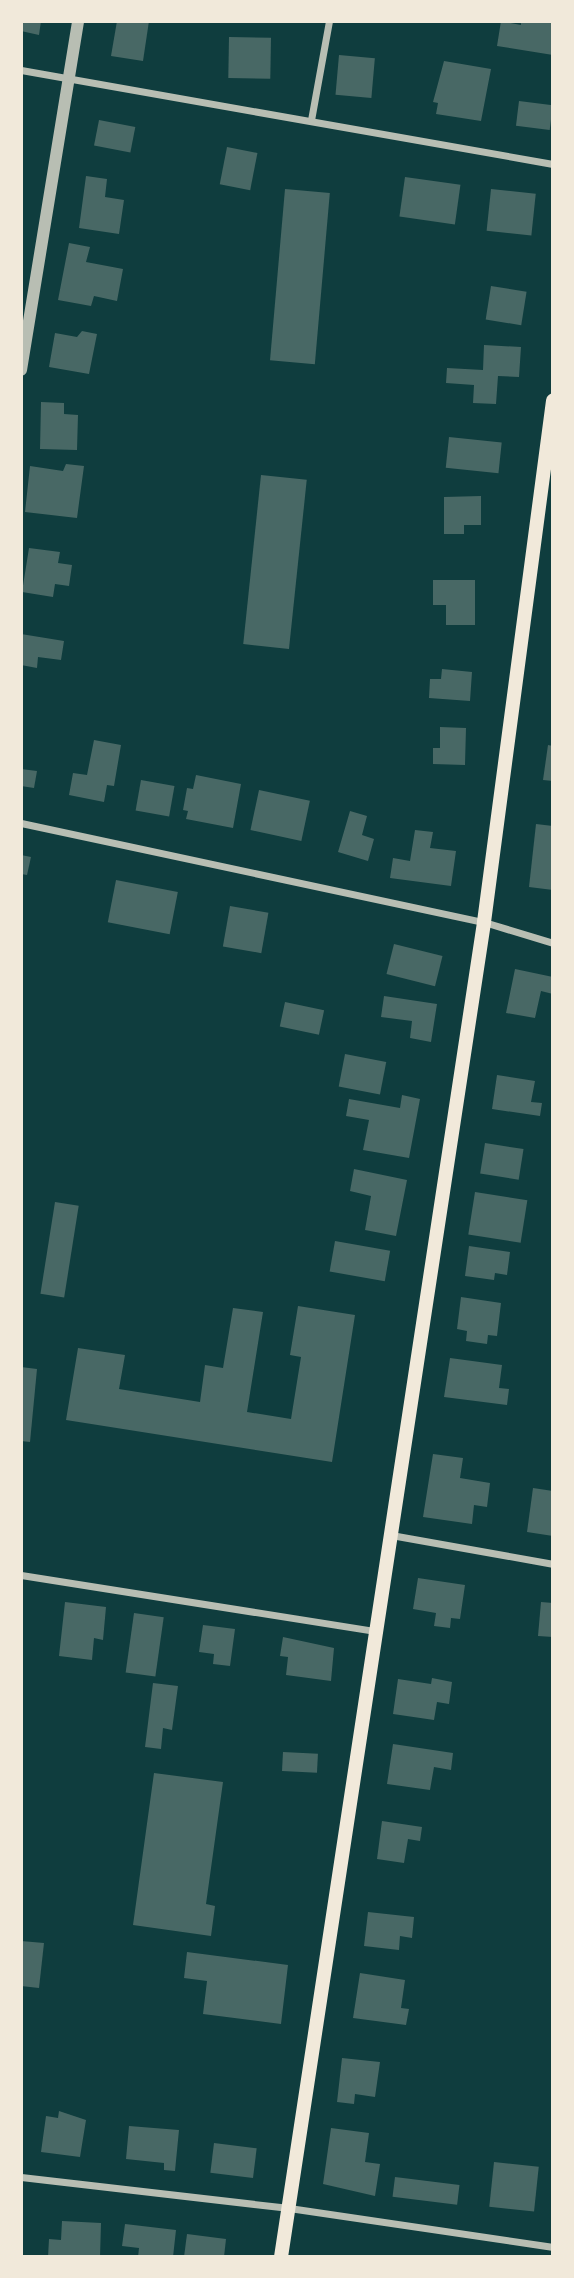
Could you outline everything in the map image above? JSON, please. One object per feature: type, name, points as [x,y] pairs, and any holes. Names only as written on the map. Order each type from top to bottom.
[{"type":"main road","points":[[281,2257],[484,922],[553,401]]},
{"type":"street","points":[[21,370],[66,81],[78,21]]},
{"type":"street","points":[[311,120],[329,21]]},
{"type":"street","points":[[21,70],[66,81],[311,120],[553,164]]},
{"type":"street","points":[[21,822],[484,922],[553,943]]},
{"type":"street","points":[[391,1535],[553,1563]]},
{"type":"street","points":[[21,1575],[377,1631]]},
{"type":"street","points":[[21,2178],[289,2208],[553,2247]]},
{"type":"building","points":[[21,21],[41,21],[39,35],[21,31]]},
{"type":"building","points":[[117,21],[149,21],[143,61],[111,56]]},
{"type":"building","points":[[501,21],[521,25],[521,21],[553,21],[553,55],[497,46]]},
{"type":"building","points":[[229,37],[271,38],[270,79],[228,78]]},
{"type":"building","points":[[339,55],[375,58],[371,98],[336,95]]},
{"type":"building","points":[[444,61],[491,69],[481,121],[436,114],[438,103],[433,102]]},
{"type":"building","points":[[519,101],[553,105],[550,130],[516,126]]},
{"type":"building","points":[[99,120],[135,127],[130,153],[94,146]]},
{"type":"building","points":[[227,147],[257,153],[250,190],[220,184]]},
{"type":"building","points":[[86,176],[107,179],[105,197],[124,200],[119,234],[79,228]]},
{"type":"building","points":[[405,177],[460,185],[455,224],[399,217]]},
{"type":"building","points":[[285,189],[330,193],[315,364],[270,360]]},
{"type":"building","points":[[491,189],[536,194],[531,235],[487,231]]},
{"type":"building","points":[[69,243],[90,247],[86,262],[123,269],[117,301],[94,296],[91,306],[58,300]]},
{"type":"building","points":[[491,286],[527,292],[521,325],[486,320]]},
{"type":"building","points":[[82,331],[97,334],[89,374],[49,367],[55,333],[77,337]]},
{"type":"building","points":[[484,345],[521,347],[519,377],[498,376],[496,404],[473,403],[474,385],[446,383],[447,368],[483,370]]},
{"type":"building","points":[[41,402],[64,403],[64,414],[78,415],[77,450],[40,449]]},
{"type":"building","points":[[449,437],[502,443],[498,473],[446,468]]},
{"type":"building","points":[[66,464],[84,466],[77,518],[25,512],[30,466],[63,471]]},
{"type":"building","points":[[261,475],[307,480],[289,649],[243,644]]},
{"type":"building","points":[[481,496],[481,525],[464,525],[464,534],[444,534],[444,497]]},
{"type":"building","points":[[29,548],[60,552],[58,563],[72,565],[69,586],[55,584],[53,597],[22,592]]},
{"type":"building","points":[[433,580],[475,580],[475,625],[446,625],[446,605],[433,605]]},
{"type":"building","points":[[21,634],[64,641],[61,660],[38,657],[37,668],[21,665]]},
{"type":"building","points":[[442,669],[472,672],[470,701],[429,698],[430,679],[441,679]]},
{"type":"building","points":[[440,727],[466,728],[465,765],[433,764],[433,748],[440,748]]},
{"type":"building","points":[[94,740],[121,745],[114,786],[107,785],[104,802],[69,795],[73,773],[87,775]]},
{"type":"building","points":[[548,745],[553,746],[553,781],[543,780]]},
{"type":"building","points":[[21,769],[37,771],[34,788],[21,786]]},
{"type":"building","points":[[196,775],[241,784],[233,828],[186,819],[188,811],[183,810],[187,788],[193,789]]},
{"type":"building","points":[[141,780],[174,786],[169,816],[136,811]]},
{"type":"building","points":[[259,790],[310,801],[301,841],[250,830]]},
{"type":"building","points":[[350,811],[367,816],[362,835],[374,839],[368,861],[338,852]]},
{"type":"building","points":[[536,824],[553,826],[553,890],[529,887]]},
{"type":"building","points":[[415,830],[433,832],[430,848],[456,851],[451,886],[390,878],[393,858],[410,861]]},
{"type":"building","points":[[21,855],[31,857],[27,875],[21,874]]},
{"type":"building","points":[[116,880],[178,892],[170,934],[108,922]]},
{"type":"building","points":[[230,906],[268,913],[261,953],[223,946]]},
{"type":"building","points":[[394,944],[443,956],[435,986],[387,974]]},
{"type":"building","points":[[515,969],[553,977],[553,994],[541,991],[535,1018],[506,1013]]},
{"type":"building","points":[[384,996],[437,1004],[431,1042],[410,1038],[412,1021],[381,1017]]},
{"type":"building","points":[[285,1002],[324,1010],[319,1035],[280,1026]]},
{"type":"building","points":[[345,1054],[386,1062],[380,1094],[339,1086]]},
{"type":"building","points":[[497,1075],[535,1081],[531,1102],[542,1103],[540,1116],[492,1109]]},
{"type":"building","points":[[402,1095],[420,1099],[409,1158],[363,1150],[369,1120],[346,1116],[349,1099],[400,1108]]},
{"type":"building","points":[[485,1143],[524,1149],[519,1180],[480,1174]]},
{"type":"building","points":[[354,1169],[407,1180],[396,1236],[365,1230],[371,1196],[350,1191]]},
{"type":"building","points":[[475,1192],[527,1200],[521,1243],[468,1234]]},
{"type":"building","points":[[55,1202],[79,1206],[64,1298],[40,1294]]},
{"type":"building","points":[[335,1241],[390,1251],[385,1281],[330,1272]]},
{"type":"building","points":[[469,1246],[510,1252],[507,1275],[495,1273],[494,1280],[465,1276]]},
{"type":"building","points":[[461,1297],[501,1303],[497,1336],[488,1335],[487,1344],[466,1341],[467,1331],[457,1329]]},
{"type":"building","points":[[298,1306],[355,1315],[332,1462],[66,1420],[78,1348],[125,1355],[119,1389],[200,1402],[205,1365],[223,1368],[233,1308],[263,1312],[247,1412],[291,1419],[301,1357],[290,1355]]},
{"type":"building","points":[[450,1358],[502,1365],[499,1388],[509,1389],[507,1405],[444,1397]]},
{"type":"building","points":[[21,1367],[37,1369],[30,1442],[21,1441]]},
{"type":"building","points":[[433,1454],[463,1458],[460,1478],[490,1483],[487,1507],[474,1505],[472,1524],[423,1517]]},
{"type":"building","points":[[533,1488],[553,1491],[553,1536],[527,1532]]},
{"type":"building","points":[[418,1578],[465,1585],[460,1619],[451,1618],[450,1628],[434,1626],[436,1613],[413,1609]]},
{"type":"building","points":[[65,1602],[106,1607],[103,1640],[94,1638],[92,1660],[59,1656]]},
{"type":"building","points":[[541,1602],[553,1603],[553,1637],[538,1636]]},
{"type":"building","points":[[134,1613],[164,1617],[155,1677],[126,1672]]},
{"type":"building","points":[[203,1625],[235,1629],[230,1666],[213,1664],[214,1654],[199,1652]]},
{"type":"building","points":[[283,1637],[334,1648],[331,1681],[286,1675],[288,1657],[280,1656]]},
{"type":"building","points":[[432,1678],[452,1682],[449,1704],[437,1702],[434,1720],[393,1714],[398,1679],[431,1684]]},
{"type":"building","points":[[153,1683],[178,1686],[172,1730],[163,1728],[161,1749],[145,1747]]},
{"type":"building","points":[[393,1744],[453,1753],[451,1770],[434,1767],[430,1790],[387,1784]]},
{"type":"building","points":[[283,1752],[318,1754],[317,1773],[282,1771]]},
{"type":"building","points":[[154,1773],[223,1782],[206,1904],[215,1906],[211,1936],[133,1925]]},
{"type":"building","points":[[382,1821],[422,1827],[420,1841],[408,1839],[404,1863],[377,1859]]},
{"type":"building","points":[[368,1912],[414,1917],[412,1938],[400,1936],[399,1950],[364,1946]]},
{"type":"building","points":[[21,1941],[44,1943],[39,1988],[21,1986]]},
{"type":"building","points":[[187,1952],[288,1965],[281,2024],[203,2014],[207,1981],[184,1978]]},
{"type":"building","points":[[360,1973],[405,1980],[401,2008],[409,2009],[406,2025],[353,2018]]},
{"type":"building","points":[[342,2058],[380,2062],[375,2097],[355,2094],[354,2104],[337,2102]]},
{"type":"building","points":[[59,2111],[86,2120],[80,2157],[41,2152],[46,2116],[58,2118]]},
{"type":"building","points":[[129,2126],[179,2130],[175,2171],[164,2170],[164,2163],[126,2159]]},
{"type":"building","points":[[331,2128],[369,2133],[365,2162],[380,2164],[375,2196],[323,2184]]},
{"type":"building","points":[[214,2143],[257,2148],[253,2178],[210,2173]]},
{"type":"building","points":[[494,2162],[539,2167],[534,2211],[489,2207]]},
{"type":"building","points":[[395,2177],[460,2185],[457,2205],[393,2197]]},
{"type":"building","points":[[62,2221],[101,2223],[100,2257],[48,2257],[49,2239],[61,2240]]},
{"type":"building","points":[[125,2224],[176,2230],[173,2257],[138,2257],[139,2248],[122,2246]]},
{"type":"building","points":[[187,2234],[226,2239],[224,2257],[184,2257]]}]
